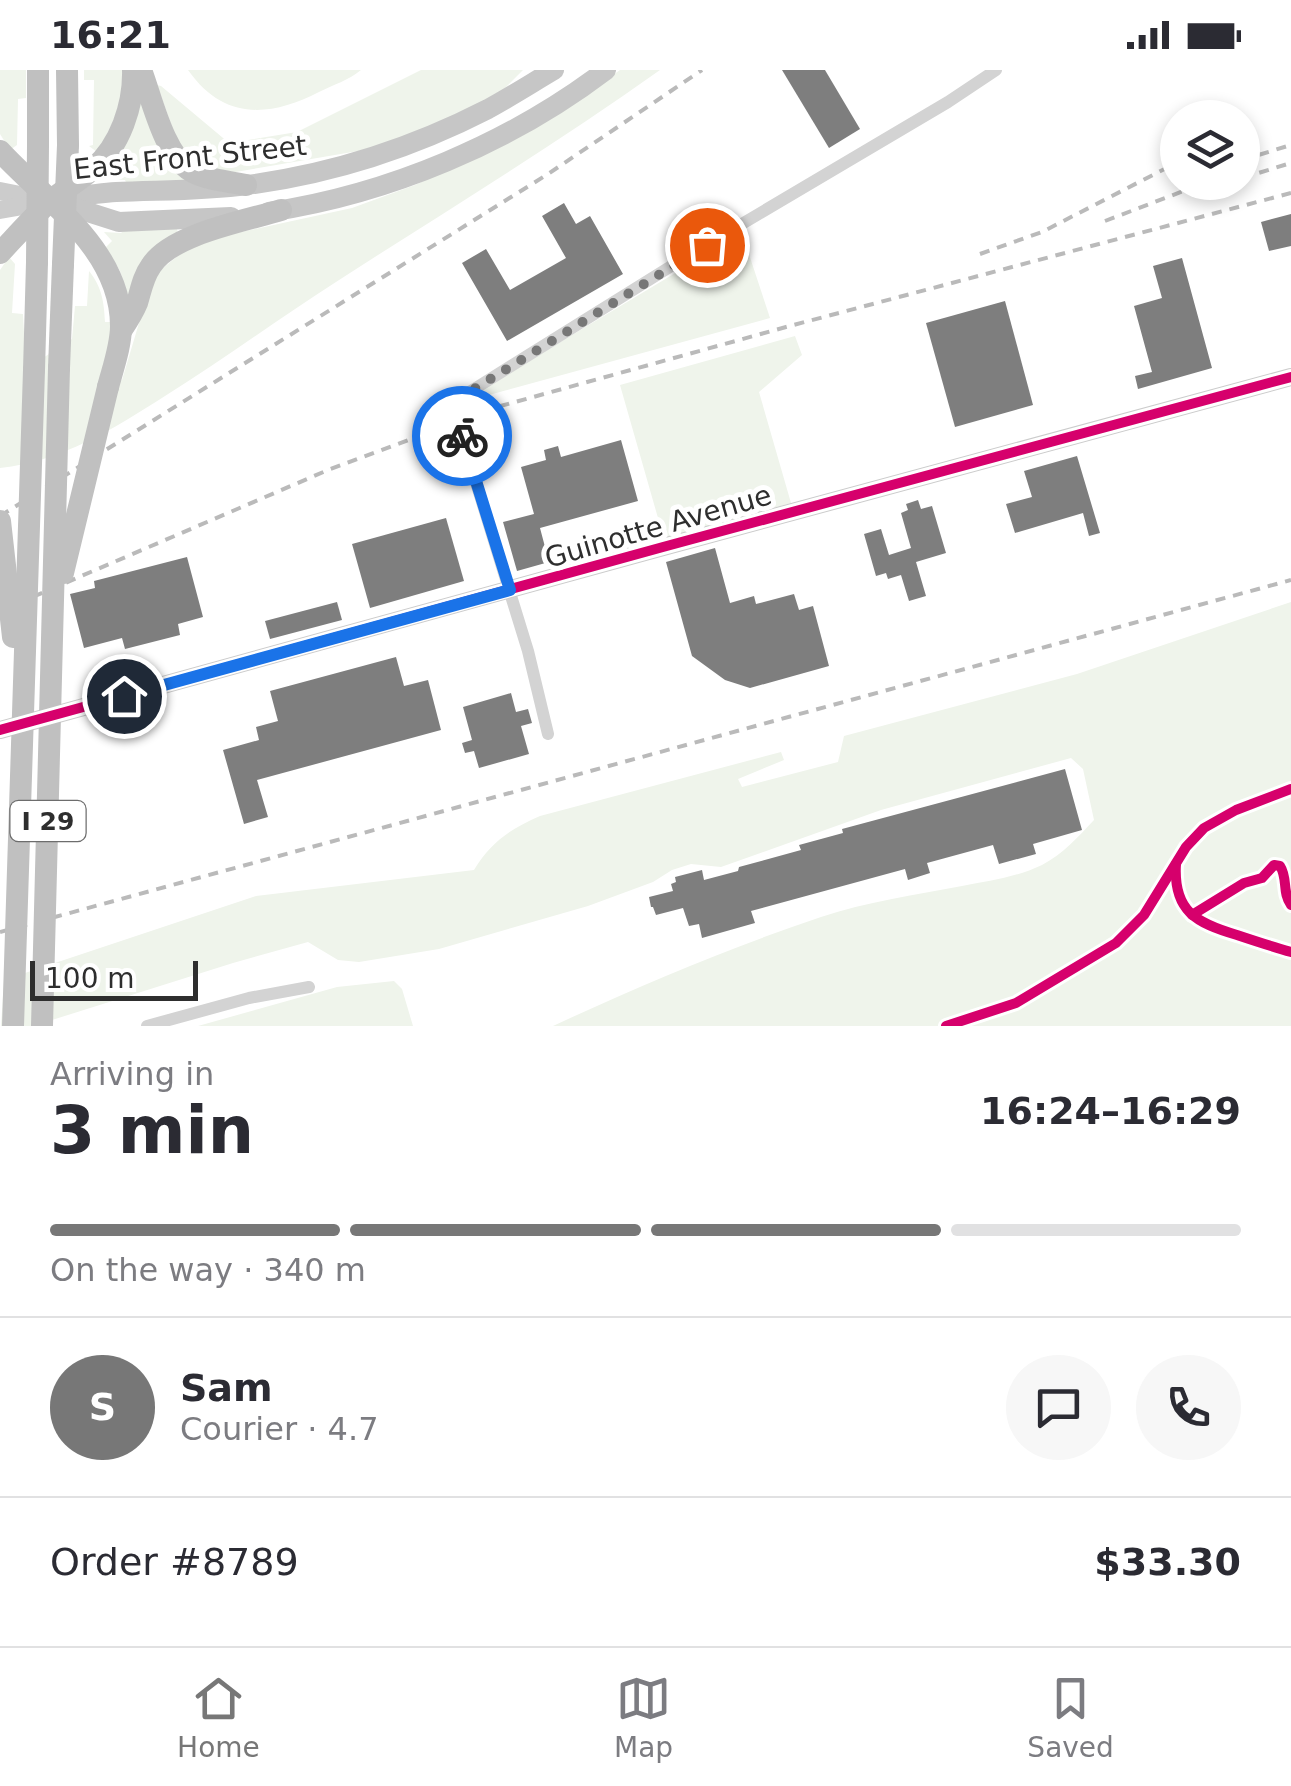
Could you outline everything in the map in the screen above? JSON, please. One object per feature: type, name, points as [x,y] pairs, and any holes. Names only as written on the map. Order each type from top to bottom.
[{"type":"highway","name":"I 29","points":[[13,1026],[38,262],[38,70]]},
{"type":"highway","name":"I 29","points":[[42,1026],[67,70]]},
{"type":"highway","points":[[0,253],[51,201],[94,168],[112,146],[128,112],[133,70]]},
{"type":"highway","points":[[141,70],[176,159],[202,176],[246,185]]},
{"type":"highway","points":[[0,151],[96,252],[117,297],[121,331],[53,616]]},
{"type":"highway","points":[[121,331],[136,308],[145,276],[165,250],[182,240],[281,210]]},
{"type":"highway","points":[[0,521],[14,644],[24,684]]},
{"type":"main road","points":[[518,91],[529,70]]},
{"type":"main road","name":"East Front Street","points":[[51,201],[113,192],[246,185],[362,162],[423,140],[490,108],[554,70]]},
{"type":"main road","name":"East Front Street","points":[[51,201],[119,222],[198,220],[281,210],[358,192],[451,159],[500,136],[606,70]]},
{"type":"street","points":[[548,734],[510,590],[458,421],[462,401],[471,391],[680,260],[996,70]]},
{"type":"street","points":[[0,191],[51,201]]},
{"type":"street","name":"East Front Street","points":[[0,210],[51,201]]},
{"type":"street","name":"Guinotte Avenue","points":[[0,730],[1291,378]]},
{"type":"street","points":[[147,1026],[249,998],[309,987]]},
{"type":"shaded area","points":[[0,70],[26,70],[26,98],[18,99],[17,145],[10,150],[0,134]]},
{"type":"shaded area","points":[[84,70],[125,70],[116,113],[97,152],[89,146],[93,145],[94,80],[84,80]]},
{"type":"shaded area","points":[[188,70],[361,70],[301,100],[249,110],[217,98]]},
{"type":"shaded area","points":[[421,70],[523,70],[503,90],[445,121],[370,149],[224,174],[196,165],[179,146],[157,85],[229,143],[297,132]]},
{"type":"shaded area","points":[[620,70],[660,70],[126,420],[66,451],[0,468],[0,270],[9,257],[15,264],[12,313],[23,314],[26,369],[72,339],[75,306],[87,306],[89,271],[102,295],[105,322],[113,322],[102,390],[122,380],[153,276],[195,242],[352,208],[415,185],[579,99]]},
{"type":"shaded area","points":[[143,88],[199,181],[127,184],[125,180],[106,179],[114,171],[110,165]]},
{"type":"shaded area","points":[[177,228],[178,236],[130,302],[120,271],[106,247],[112,241],[104,232]]},
{"type":"shaded area","points":[[742,233],[770,318],[485,396],[482,389]]},
{"type":"shaded area","points":[[795,336],[802,355],[759,392],[791,503],[664,539],[620,385]]},
{"type":"shaded area","points":[[1291,602],[1291,1026],[553,1026],[686,968],[821,917],[1003,878],[1042,865],[1094,820],[1083,769],[1071,758],[881,810],[721,867],[691,864],[588,906],[439,949],[359,962],[338,960],[308,942],[33,1026],[1,1026],[4,980],[256,896],[474,870],[502,837],[540,816],[781,752],[784,760],[738,779],[742,787],[838,762],[844,736],[1077,674]]},
{"type":"shaded area","points":[[394,981],[402,989],[413,1026],[198,1026],[337,987]]},
{"type":"building","points":[[782,70],[825,70],[860,129],[829,148]]},
{"type":"building","points":[[564,203],[576,224],[590,216],[623,274],[507,341],[462,263],[486,249],[510,290],[566,258],[542,216]]},
{"type":"building","points":[[1291,214],[1291,246],[1269,251],[1261,222]]},
{"type":"building","points":[[1182,258],[1212,368],[1138,389],[1135,376],[1152,372],[1134,306],[1162,298],[1153,266]]},
{"type":"building","points":[[1005,301],[1033,405],[955,427],[926,323]]},
{"type":"building","points":[[621,440],[638,501],[540,528],[549,562],[517,571],[503,522],[534,514],[521,467],[546,460],[544,450],[558,446],[561,457]]},
{"type":"building","points":[[1077,456],[1100,533],[1089,536],[1083,513],[1015,533],[1006,504],[1032,497],[1024,471]]},
{"type":"building","points":[[918,500],[921,509],[932,506],[946,553],[916,562],[926,596],[909,601],[901,575],[888,579],[886,573],[876,576],[864,534],[881,529],[889,555],[911,548],[901,513],[908,510],[906,504]]},
{"type":"building","points":[[446,518],[464,581],[370,608],[352,544]]},
{"type":"building","points":[[715,548],[730,603],[754,596],[756,604],[794,594],[799,610],[813,606],[829,666],[750,688],[725,680],[692,656],[666,562]]},
{"type":"building","points":[[187,557],[203,617],[178,624],[180,635],[125,649],[122,638],[84,648],[70,594],[95,588],[94,581]]},
{"type":"building","points":[[337,602],[342,620],[270,639],[265,621]]},
{"type":"building","points":[[396,657],[404,686],[428,680],[441,730],[257,780],[268,817],[244,824],[223,750],[259,740],[256,727],[278,721],[270,691]]},
{"type":"building","points":[[511,693],[516,712],[528,709],[532,723],[521,726],[529,754],[479,768],[474,751],[465,753],[462,743],[472,740],[463,707]]},
{"type":"building","points":[[1065,769],[1082,830],[1033,844],[1036,854],[999,864],[993,845],[927,863],[930,873],[908,880],[905,869],[751,911],[755,923],[702,938],[699,924],[689,926],[683,908],[656,915],[651,907],[649,897],[673,891],[675,877],[702,870],[704,880],[738,871],[739,867],[801,850],[799,845],[843,833],[842,829]]},
{"type":"railway","points":[[0,516],[548,174],[702,70]]},
{"type":"railway","points":[[1260,154],[1291,145]]},
{"type":"railway","points":[[1260,172],[1291,163]]},
{"type":"railway","points":[[980,254],[1042,232],[1160,171]]},
{"type":"railway","points":[[0,611],[328,470],[497,407],[1291,193]]},
{"type":"railway","points":[[1105,221],[1160,200]]},
{"type":"railway","points":[[0,932],[1291,580]]},
{"type":"cycle path","points":[[0,730],[1291,377]]},
{"type":"cycle path","points":[[946,1026],[1016,1003],[1116,943],[1144,915],[1186,847],[1204,828],[1236,810],[1291,789]]},
{"type":"cycle path","points":[[1176,864],[1178,893],[1199,920],[1291,952]]},
{"type":"cycle path","points":[[1192,915],[1244,883],[1262,878],[1274,865],[1280,866],[1291,905]]},
{"type":"way so far","points":[[462,436],[458,413],[471,391],[707,245]]},
{"type":"route","points":[[124,696],[510,590],[462,436]]}]
